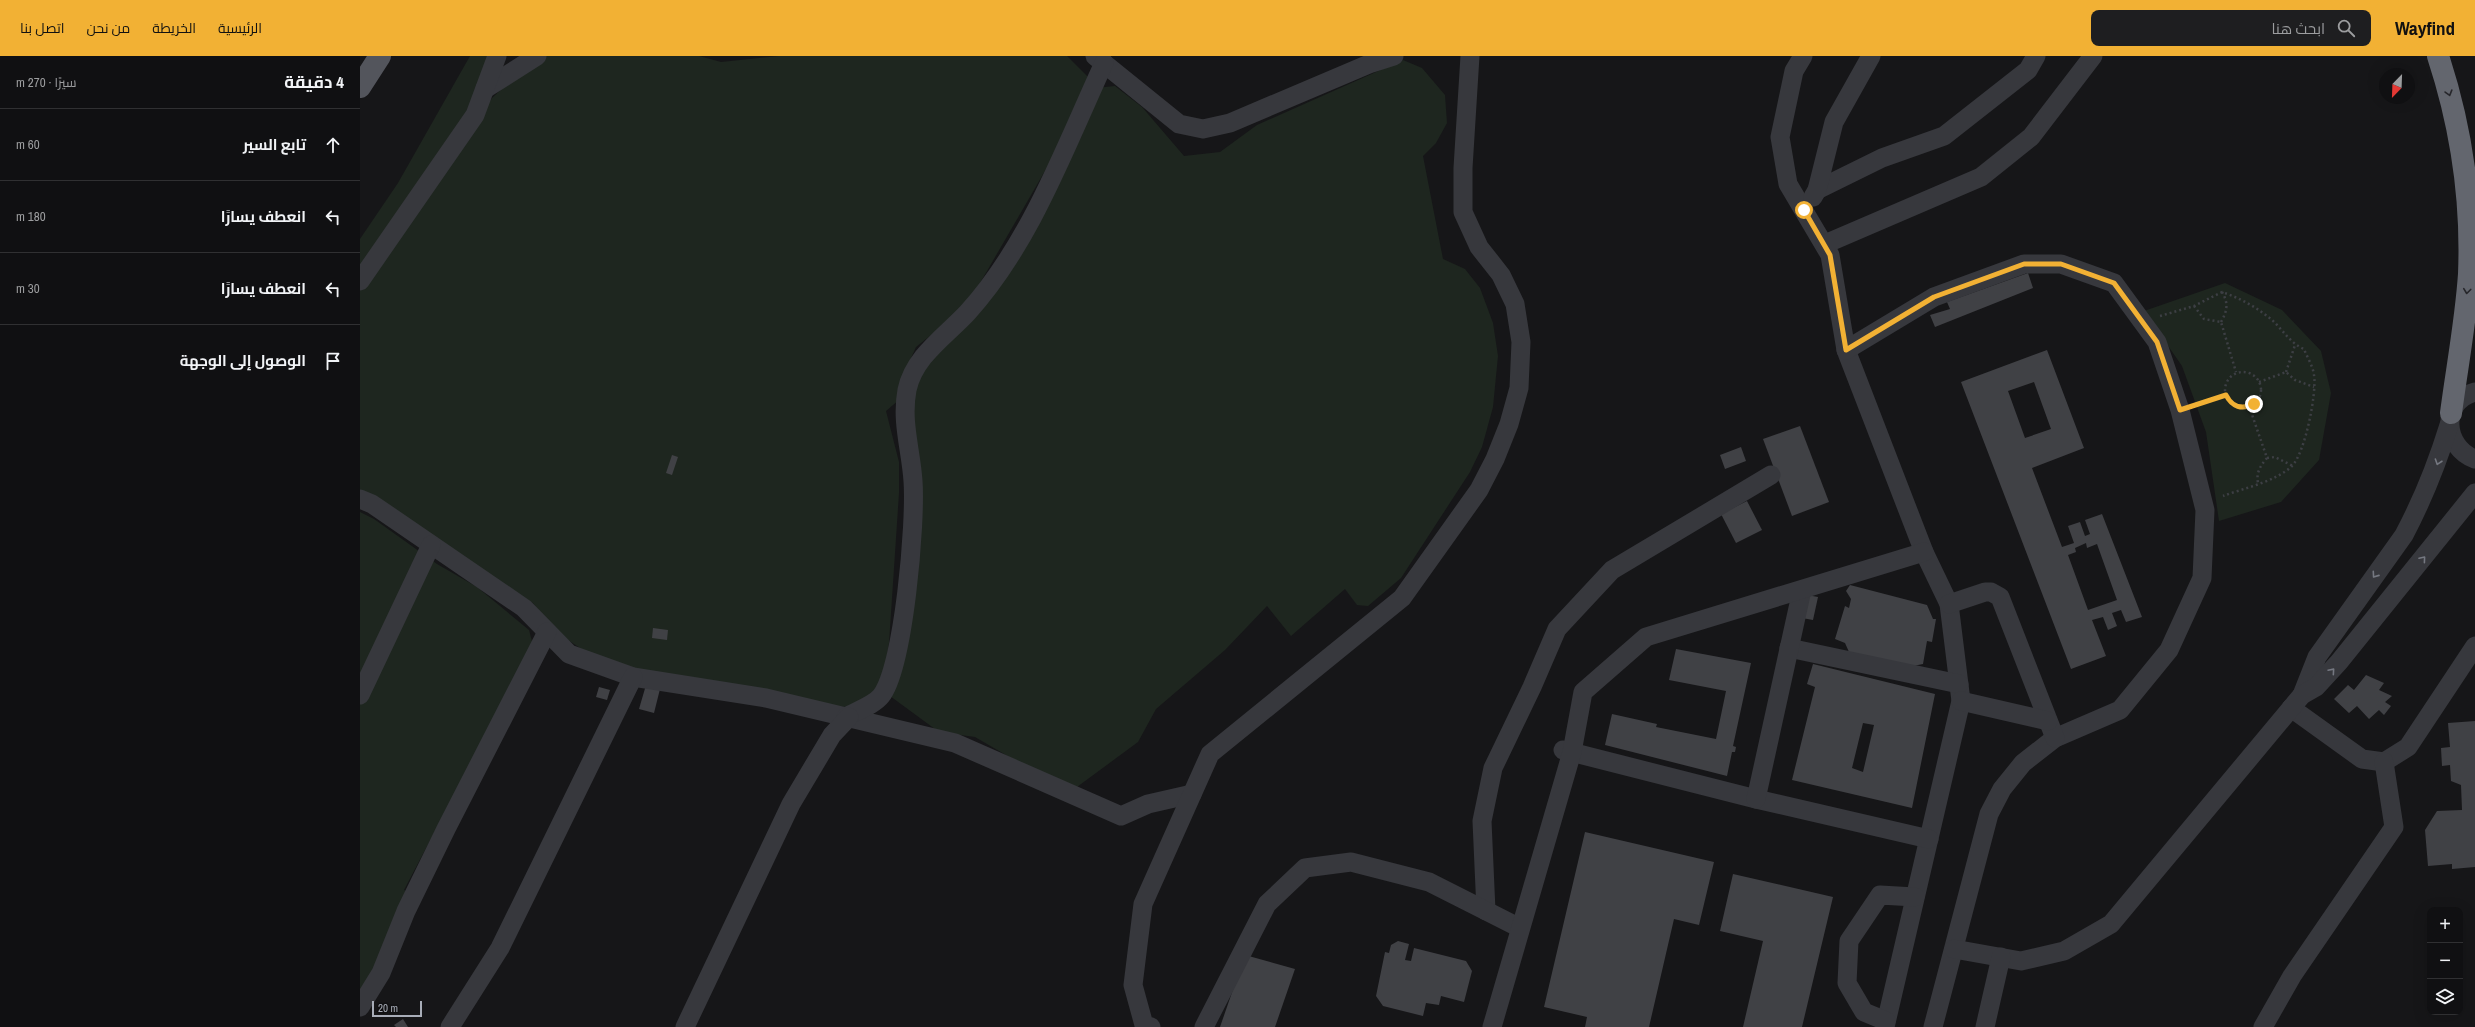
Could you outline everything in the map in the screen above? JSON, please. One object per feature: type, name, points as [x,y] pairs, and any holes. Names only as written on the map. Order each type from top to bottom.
[{"type":"highway","points":[[2436,59],[2459,128],[2468,208],[2468,274],[2459,407]]},
{"type":"main road","points":[[360,87],[380,56]]},
{"type":"street","points":[[360,281],[475,115],[497,56]]},
{"type":"street","points":[[485,89],[537,56]]},
{"type":"street","points":[[685,1027],[794,798],[832,735],[848,717],[881,697],[890,678],[900,635],[914,524],[913,481],[906,439],[905,410],[912,371],[968,312],[1009,258],[1046,190],[1100,59],[1180,124],[1203,129],[1230,123],[1369,64],[1394,56]]},
{"type":"street","points":[[1151,1027],[1144,1025],[1133,986],[1144,904],[1210,754],[1402,598],[1479,490],[1495,459],[1509,424],[1519,380],[1521,342],[1515,304],[1501,275],[1478,247],[1463,212],[1463,168],[1470,56]]},
{"type":"street","points":[[1803,56],[1794,71],[1780,137],[1788,184],[1825,244],[1830,255],[1846,350],[1924,552],[1949,604],[1960,693],[1929,839],[1886,1024],[1864,1012],[1847,983],[1850,941],[1880,895],[1915,896]]},
{"type":"street","points":[[1804,210],[1817,190],[1834,122],[1871,56]]},
{"type":"street","points":[[1817,190],[1882,158],[1944,136],[2028,70],[2036,56]]},
{"type":"street","points":[[1825,244],[1981,178],[2031,137],[2093,56]]},
{"type":"street","points":[[1846,350],[1934,297],[2024,264],[2061,264],[2114,283],[2157,342],[2180,410],[2205,510],[2202,578],[2169,650],[2120,710],[2055,738],[2023,763],[2010,777],[1995,801],[1989,814],[1933,1027]]},
{"type":"street","points":[[2297,702],[2317,657],[2404,535],[2433,475],[2459,407],[2475,376]]},
{"type":"street","points":[[2459,407],[2451,437],[2457,448],[2467,456],[2475,459]]},
{"type":"street","points":[[1486,911],[1482,821],[1493,768],[1532,687],[1557,629],[1612,570],[1771,475]]},
{"type":"street","points":[[1954,949],[2021,961],[2064,951],[2110,924],[2297,702],[2328,675],[2475,492]]},
{"type":"street","points":[[360,499],[372,504],[524,608],[569,654],[633,677],[766,698],[955,743],[1122,816],[1148,804],[1192,794]]},
{"type":"street","points":[[360,695],[431,545]]},
{"type":"street","points":[[1492,1027],[1583,692],[1646,637],[1924,552]]},
{"type":"street","points":[[1756,799],[1802,590]]},
{"type":"street","points":[[1949,604],[1985,592],[1991,592],[2000,597],[2055,738]]},
{"type":"street","points":[[2356,603],[2375,617]]},
{"type":"street","points":[[360,1007],[381,973],[406,911],[446,829],[547,632]]},
{"type":"street","points":[[2297,702],[2362,759],[2384,762],[2408,747],[2475,646]]},
{"type":"street","points":[[1789,648],[1960,693],[2048,721]]},
{"type":"street","points":[[450,1027],[500,948],[633,677]]},
{"type":"street","points":[[1568,751],[1756,799],[1929,839]]},
{"type":"street","points":[[2263,1027],[2292,976],[2394,828],[2384,762]]},
{"type":"street","points":[[1204,1027],[1267,904],[1306,868],[1351,862],[1429,882],[1520,928]]},
{"type":"street","points":[[1985,1027],[2001,958]]},
{"type":"path","points":[[2222,292],[2227,300],[2227,310],[2221,322],[2236,372]]},
{"type":"path","points":[[2158,317],[2194,306],[2222,292],[2237,297],[2271,320],[2295,345],[2304,349],[2314,375],[2314,387],[2307,432],[2302,450],[2293,466],[2258,483],[2223,496]]},
{"type":"path","points":[[2194,306],[2204,319],[2221,322]]},
{"type":"path","points":[[2286,372],[2295,345]]},
{"type":"path","points":[[2236,372],[2251,374],[2259,382],[2260,394],[2258,399],[2249,406],[2238,407],[2232,404],[2226,395],[2226,383],[2236,372]]},
{"type":"path","points":[[2259,382],[2286,372]]},
{"type":"path","points":[[2286,372],[2295,380],[2314,387]]},
{"type":"path","points":[[2180,410],[2226,395]]},
{"type":"path","points":[[2249,406],[2267,458]]},
{"type":"path","points":[[2258,483],[2257,475],[2262,464],[2267,458],[2275,457],[2293,466]]},
{"type":"shaded area","points":[[470,56],[494,56],[470,113],[360,274],[360,239],[398,183]]},
{"type":"shaded area","points":[[544,56],[699,56],[721,62],[779,56],[1067,56],[1088,77],[1053,157],[976,290],[945,324],[916,347],[903,376],[900,399],[886,411],[899,462],[899,493],[889,643],[883,680],[864,702],[844,707],[643,673],[592,656],[553,630],[533,603],[374,499],[360,493],[360,290],[492,98],[521,71]]},
{"type":"shaded area","points":[[1403,60],[1422,68],[1445,95],[1447,123],[1436,143],[1423,156],[1443,259],[1465,269],[1480,288],[1493,323],[1498,356],[1493,407],[1482,447],[1470,472],[1401,578],[1368,606],[1357,605],[1345,589],[1291,636],[1267,606],[1225,650],[1156,709],[1138,742],[1077,787],[1018,762],[975,737],[939,732],[890,696],[909,627],[907,415],[914,378],[1052,191],[1082,135],[1096,88],[1115,86],[1142,107],[1184,156],[1220,152],[1257,125]]},
{"type":"shaded area","points":[[2225,283],[2282,310],[2321,351],[2331,393],[2319,460],[2281,502],[2219,521],[2206,432],[2182,366],[2144,311]]},
{"type":"shaded area","points":[[360,512],[374,519],[437,564],[477,587],[529,630],[533,645],[404,890],[408,892],[360,999]]},
{"type":"building","points":[[2028,273],[2033,288],[1935,327],[1930,315],[1950,309],[1947,302]]},
{"type":"building","points":[[2047,350],[2084,448],[2032,468],[2062,547],[2074,543],[2068,526],[2080,522],[2085,536],[2090,534],[2085,520],[2102,514],[2142,617],[2126,622],[2121,610],[2112,613],[2117,626],[2108,630],[2103,617],[2092,620],[2106,656],[2071,669],[1961,382]],"holes":[[[2034,382],[2051,429],[2025,438],[2008,391]],[[2086,543],[2087,548],[2097,544],[2117,600],[2088,610],[2068,555],[2076,552],[2075,548]]]},
{"type":"building","points":[[1800,426],[1829,502],[1792,516],[1763,439]]},
{"type":"building","points":[[1741,447],[1746,461],[1725,469],[1720,455]]},
{"type":"building","points":[[672,455],[678,457],[672,475],[666,473]]},
{"type":"building","points":[[1747,501],[1762,530],[1736,543],[1721,514]]},
{"type":"building","points":[[1850,585],[1927,605],[1933,619],[1936,619],[1932,642],[1927,641],[1923,664],[1913,666],[1849,652],[1845,643],[1835,639],[1845,606],[1849,608],[1851,599],[1846,591]]},
{"type":"building","points":[[1807,595],[1818,597],[1813,620],[1802,618]]},
{"type":"building","points":[[653,628],[668,630],[667,640],[652,638]]},
{"type":"building","points":[[1676,649],[1751,663],[1733,746],[1736,747],[1735,752],[1732,752],[1727,776],[1605,745],[1612,714],[1657,724],[1656,727],[1716,739],[1726,691],[1669,680]]},
{"type":"building","points":[[1813,664],[1935,694],[1912,808],[1792,780],[1815,687],[1807,684]],"holes":[[[1863,723],[1874,725],[1863,772],[1852,768]]]},
{"type":"building","points":[[2366,675],[2384,683],[2379,690],[2392,696],[2385,702],[2391,706],[2384,715],[2379,710],[2369,719],[2357,706],[2349,713],[2334,699],[2348,685],[2354,690]]},
{"type":"building","points":[[646,685],[660,689],[654,713],[639,709]]},
{"type":"building","points":[[599,687],[610,690],[607,700],[596,697]]},
{"type":"building","points":[[2475,721],[2475,867],[2452,869],[2452,864],[2428,866],[2425,830],[2437,811],[2462,810],[2461,785],[2451,781],[2450,765],[2442,766],[2441,748],[2450,747],[2448,723]]},
{"type":"building","points":[[1585,832],[1714,862],[1699,925],[1674,919],[1649,1027],[1585,1027],[1587,1017],[1544,1007]]},
{"type":"building","points":[[1733,874],[1833,897],[1802,1027],[1743,1027],[1763,941],[1720,931]]},
{"type":"building","points":[[1398,941],[1409,944],[1405,960],[1411,961],[1414,948],[1466,961],[1472,971],[1464,1002],[1441,996],[1439,1005],[1426,1003],[1423,1016],[1383,1006],[1376,996],[1385,952],[1389,953],[1391,945]]},
{"type":"building","points":[[1245,955],[1295,969],[1275,1027],[1220,1027]]},
{"type":"building","points":[[403,1019],[408,1027],[396,1027],[394,1025]]},
{"type":"route","points":[[1804,210],[1830,255],[1846,350],[1934,297],[2024,264],[2061,264],[2114,283],[2157,342],[2180,410],[2226,395],[2228,400],[2238,407],[2254,404]]}]
